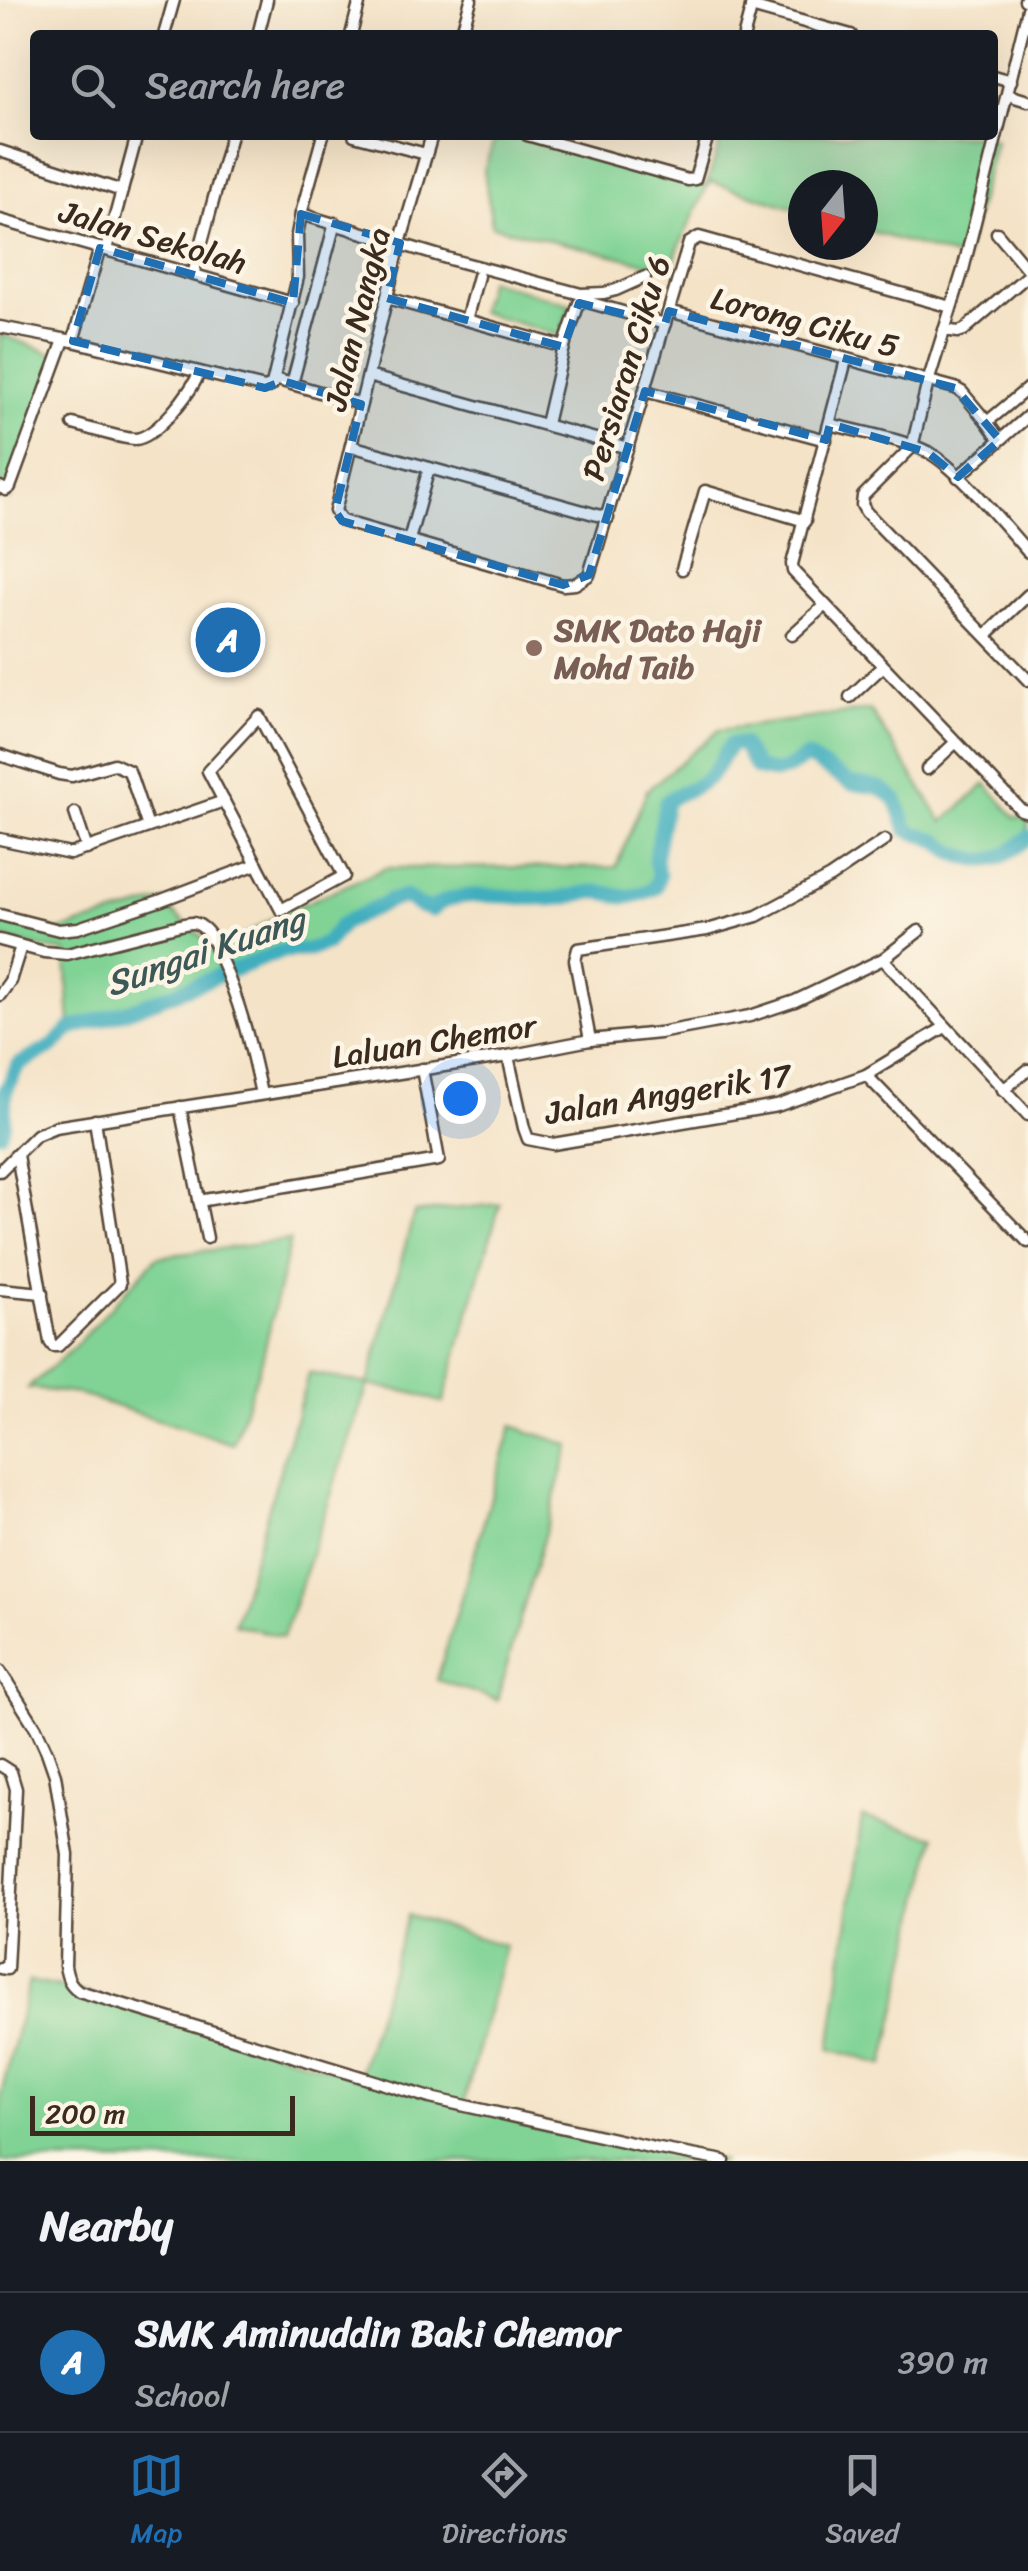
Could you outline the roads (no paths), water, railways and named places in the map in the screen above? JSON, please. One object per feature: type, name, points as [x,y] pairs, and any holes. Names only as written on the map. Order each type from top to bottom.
[{"type":"street","points":[[165,30],[174,0]]},
{"type":"street","points":[[259,30],[267,0]]},
{"type":"street","points":[[352,30],[360,0]]},
{"type":"street","points":[[462,30],[471,0]]},
{"type":"street","points":[[745,30],[752,3],[822,30]]},
{"type":"street","points":[[998,132],[1028,9]]},
{"type":"street","points":[[998,77],[1011,81]]},
{"type":"street","points":[[1008,95],[1028,102]]},
{"type":"street","points":[[0,487],[10,487],[69,340],[103,249],[136,140]]},
{"type":"street","points":[[193,275],[230,140]]},
{"type":"street","points":[[274,382],[298,277],[301,214],[321,140]]},
{"type":"street","points":[[373,140],[426,154]]},
{"type":"street","name":"Jalan Nangka","points":[[336,516],[400,243],[430,140]]},
{"type":"street","points":[[545,140],[688,180],[695,178],[706,140]]},
{"type":"street","points":[[996,140],[912,447],[864,496],[862,505],[1028,680]]},
{"type":"street","points":[[0,151],[122,191]]},
{"type":"street","points":[[301,214],[581,294],[616,290],[644,277]]},
{"type":"street","name":"Jalan Sekolah","points":[[0,220],[293,303]]},
{"type":"street","points":[[292,384],[335,222]]},
{"type":"street","points":[[944,330],[964,330],[1028,273],[997,233]]},
{"type":"street","name":"Persiaran Ciku 6","points":[[336,516],[342,521],[562,585],[575,584],[589,575],[689,243],[698,237],[951,308]]},
{"type":"street","points":[[466,320],[478,276]]},
{"type":"street","points":[[387,298],[564,347]]},
{"type":"street","points":[[546,424],[579,303],[665,324]]},
{"type":"street","name":"Lorong Ciku 5","points":[[669,311],[955,388],[1000,440]]},
{"type":"street","points":[[0,327],[264,388],[274,382],[292,384],[362,404]]},
{"type":"street","points":[[846,360],[793,571],[1020,810],[1028,812]]},
{"type":"street","points":[[74,424],[135,438],[146,435],[175,409],[194,386],[199,372]]},
{"type":"street","points":[[368,376],[628,448]]},
{"type":"street","points":[[987,422],[1028,388]]},
{"type":"street","points":[[645,392],[826,440]]},
{"type":"street","points":[[958,477],[1028,416]]},
{"type":"street","points":[[830,424],[928,452],[958,477],[1028,552]]},
{"type":"street","points":[[352,446],[608,518]]},
{"type":"street","points":[[409,540],[429,468]]},
{"type":"street","points":[[682,569],[705,491],[805,521]]},
{"type":"street","points":[[1015,537],[1028,526]]},
{"type":"street","points":[[986,635],[1028,595]]},
{"type":"street","points":[[792,635],[825,605]]},
{"type":"street","points":[[850,697],[882,667]]},
{"type":"street","points":[[259,716],[344,876],[281,910],[224,801],[208,771],[259,716]]},
{"type":"street","points":[[926,769],[955,743]]},
{"type":"street","points":[[0,755],[72,776],[114,764],[129,772],[148,827]]},
{"type":"street","points":[[0,839],[70,854],[224,801]]},
{"type":"street","points":[[75,813],[87,849]]},
{"type":"street","points":[[590,1040],[575,960],[578,949],[706,930],[757,916],[821,882],[885,840]]},
{"type":"street","points":[[0,914],[59,930],[78,928],[257,864]]},
{"type":"street","points":[[0,940],[68,954],[194,922],[203,927],[235,989],[261,1094]]},
{"type":"street","name":"Laluan Chemor","points":[[0,1171],[36,1135],[55,1127],[590,1040],[659,1034],[750,1016],[795,1001],[883,959],[919,931]]},
{"type":"street","points":[[0,994],[10,981],[21,946]]},
{"type":"street","points":[[883,959],[1028,1115]]},
{"type":"street","name":"Jalan Anggerik 17","points":[[508,1056],[528,1139],[553,1144],[748,1113],[804,1098],[866,1074],[945,1027]]},
{"type":"street","points":[[199,1200],[439,1160],[422,1070]]},
{"type":"street","points":[[1003,1090],[1028,1070]]},
{"type":"street","points":[[866,1074],[1028,1242]]},
{"type":"street","points":[[180,1107],[207,1238]]},
{"type":"street","points":[[17,1155],[50,1342],[58,1346],[120,1284],[94,1120]]},
{"type":"street","points":[[0,1289],[42,1293]]},
{"type":"street","points":[[0,1671],[36,1728],[55,1775],[68,1855],[65,1966],[70,1983],[79,1991],[430,2098],[724,2161]]},
{"type":"street","points":[[0,1765],[15,1779],[6,1842],[3,1969]]},
{"type":"waterway","name":"Sungai Kuang","points":[[0,1133],[5,1093],[18,1065],[53,1046],[70,1029],[282,951],[326,944],[342,924],[389,901],[405,897],[432,910],[454,898],[470,896],[554,899],[598,892],[625,897],[655,888],[659,875],[655,860],[666,802],[708,778],[731,744],[742,744],[756,768],[766,771],[779,772],[807,757],[850,783],[881,788],[896,800],[907,830],[968,858],[996,859],[1028,837]]},
{"type":"place","name":"SMK Aminuddin Baki Chemor","points":[[228,640]]},
{"type":"place","name":"SMK Dato Haji Mohd Taib","points":[[534,648]]}]
